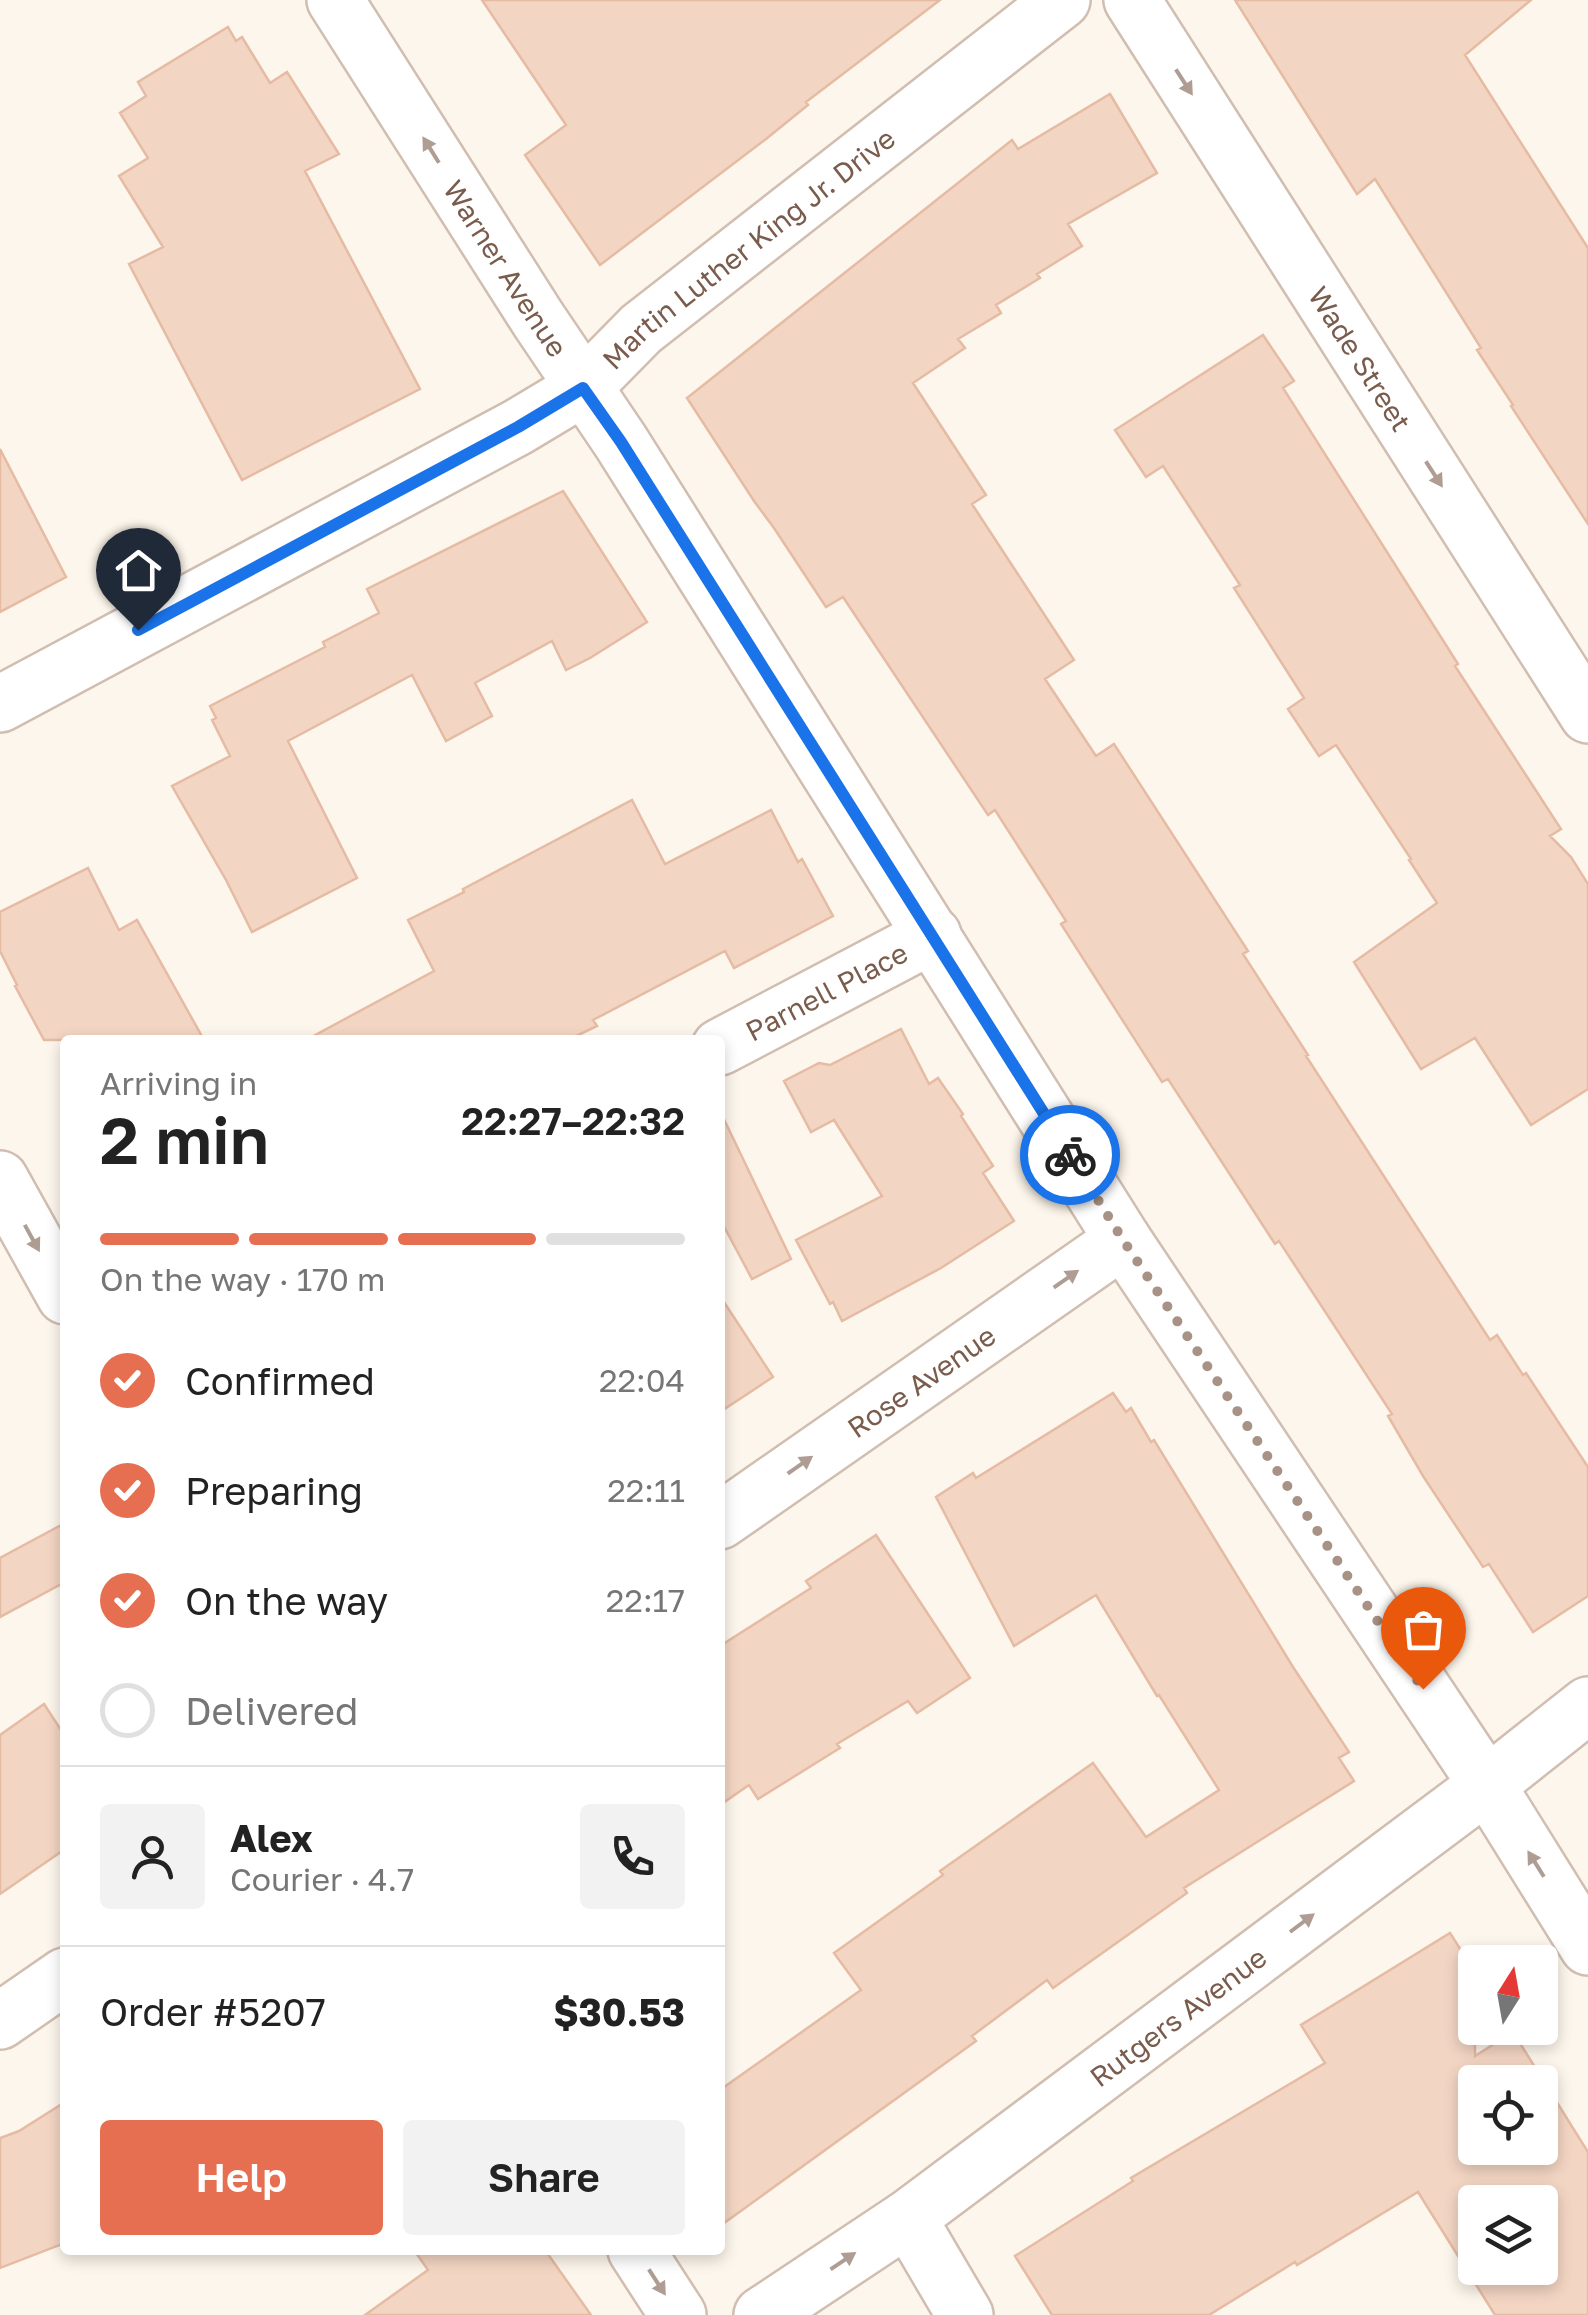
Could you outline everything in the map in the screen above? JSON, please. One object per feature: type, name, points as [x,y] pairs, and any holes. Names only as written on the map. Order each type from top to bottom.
[{"type":"street","name":"Warner Avenue","points":[[335,0],[583,388],[632,458],[1123,1240],[1487,1785],[1588,1947]]},
{"type":"street","name":"Martin Luther King Jr. Drive","points":[[0,704],[518,427],[583,388],[641,329],[1062,0]]},
{"type":"street","name":"Wade Street","points":[[1132,0],[1588,715]]},
{"type":"street","name":"Parnell Place","points":[[725,1045],[932,934]]},
{"type":"street","points":[[0,1180],[60,1287]]},
{"type":"street","name":"Rose Avenue","points":[[725,1518],[1123,1240]]},
{"type":"street","name":"Rutgers Avenue","points":[[762,2315],[908,2218],[1487,1785],[1588,1705]]},
{"type":"street","points":[[0,2021],[60,1979]]},
{"type":"street","points":[[908,2218],[965,2315]]},
{"type":"street","points":[[639,2255],[678,2315]]},
{"type":"building","points":[[482,0],[940,0],[600,265],[525,155],[566,125]]},
{"type":"building","points":[[1235,0],[1531,0],[1465,55],[1588,248],[1588,524],[1511,406],[1477,350],[1481,348],[1375,179],[1357,194]]},
{"type":"building","points":[[228,27],[236,41],[242,37],[270,83],[287,72],[339,154],[305,171],[420,389],[242,480],[129,264],[163,247],[119,176],[148,158],[120,113],[146,96],[138,82]]},
{"type":"building","points":[[1110,94],[1157,173],[1068,224],[1082,246],[996,305],[1001,313],[958,339],[965,348],[913,383],[986,495],[972,504],[1074,660],[1045,679],[1096,756],[1114,744],[1248,951],[1243,954],[1306,1056],[1490,1340],[1497,1335],[1588,1467],[1588,1596],[1533,1632],[1489,1564],[1483,1567],[1423,1476],[1388,1416],[1392,1414],[1279,1241],[1275,1244],[1168,1079],[1162,1082],[1061,924],[1066,921],[995,810],[988,815],[843,597],[826,607],[687,398],[1012,140],[1018,149]]},
{"type":"building","points":[[1263,335],[1294,381],[1283,388],[1561,829],[1550,836],[1571,857],[1588,884],[1588,1089],[1531,1125],[1475,1038],[1421,1069],[1354,962],[1437,903],[1336,745],[1319,756],[1288,709],[1304,698],[1234,588],[1240,585],[1163,466],[1146,477],[1115,430]]},
{"type":"building","points":[[0,449],[66,577],[0,612]]},
{"type":"building","points":[[563,491],[647,622],[566,670],[552,641],[475,683],[492,716],[446,741],[412,675],[288,741],[357,878],[252,932],[172,786],[230,756],[212,720],[216,718],[210,706],[325,647],[323,642],[379,613],[367,589]]},
{"type":"building","points":[[632,800],[665,864],[771,810],[833,916],[734,968],[725,951],[593,1020],[597,1026],[578,1035],[315,1035],[434,971],[408,920],[464,892],[463,889]]},
{"type":"building","points":[[88,868],[119,930],[137,920],[201,1035],[60,1035],[60,1040],[44,1040],[0,951],[0,912]]},
{"type":"building","points":[[901,1029],[929,1084],[938,1078],[963,1114],[993,1166],[983,1173],[1014,1221],[941,1268],[842,1321],[796,1240],[882,1196],[834,1120],[811,1132],[784,1081],[819,1063],[830,1065]]},
{"type":"building","points":[[725,1121],[791,1259],[752,1279],[725,1228]]},
{"type":"building","points":[[725,1304],[773,1377],[725,1409]]},
{"type":"building","points":[[1113,1393],[1126,1412],[1131,1408],[1151,1442],[1154,1440],[1349,1752],[1339,1758],[1354,1781],[1184,1888],[1187,1893],[1053,1988],[1047,1980],[972,2036],[976,2041],[725,2222],[725,2086],[861,1990],[834,1953],[943,1875],[940,1871],[1093,1763],[1146,1837],[1219,1790],[1096,1595],[1014,1646],[936,1497],[973,1473],[976,1478]]},
{"type":"building","points":[[60,1526],[60,1585],[0,1617],[0,1558]]},
{"type":"building","points":[[876,1535],[970,1678],[917,1713],[908,1701],[758,1799],[749,1785],[725,1802],[725,1643],[811,1588],[806,1581]]},
{"type":"building","points":[[44,1704],[60,1728],[60,1852],[0,1894],[0,1735]]},
{"type":"building","points":[[1450,1933],[1458,1945],[1458,2045],[1475,2045],[1475,2056],[1492,2045],[1521,2045],[1534,2065],[1458,2065],[1458,2165],[1558,2165],[1558,2104],[1588,2152],[1588,2315],[1495,2315],[1476,2285],[1558,2285],[1558,2185],[1458,2185],[1458,2256],[1418,2192],[1209,2315],[1052,2315],[1015,2256],[1133,2181],[1131,2178],[1325,2063],[1301,2025]]},
{"type":"building","points":[[60,2105],[60,2245],[0,2268],[0,2138]]},
{"type":"building","points":[[418,2255],[549,2255],[591,2315],[365,2315],[428,2270]]},
{"type":"way so far","points":[[1070,1155],[1423,1689]]},
{"type":"route","points":[[138,630],[518,427],[583,388],[621,442],[1070,1155]]}]
